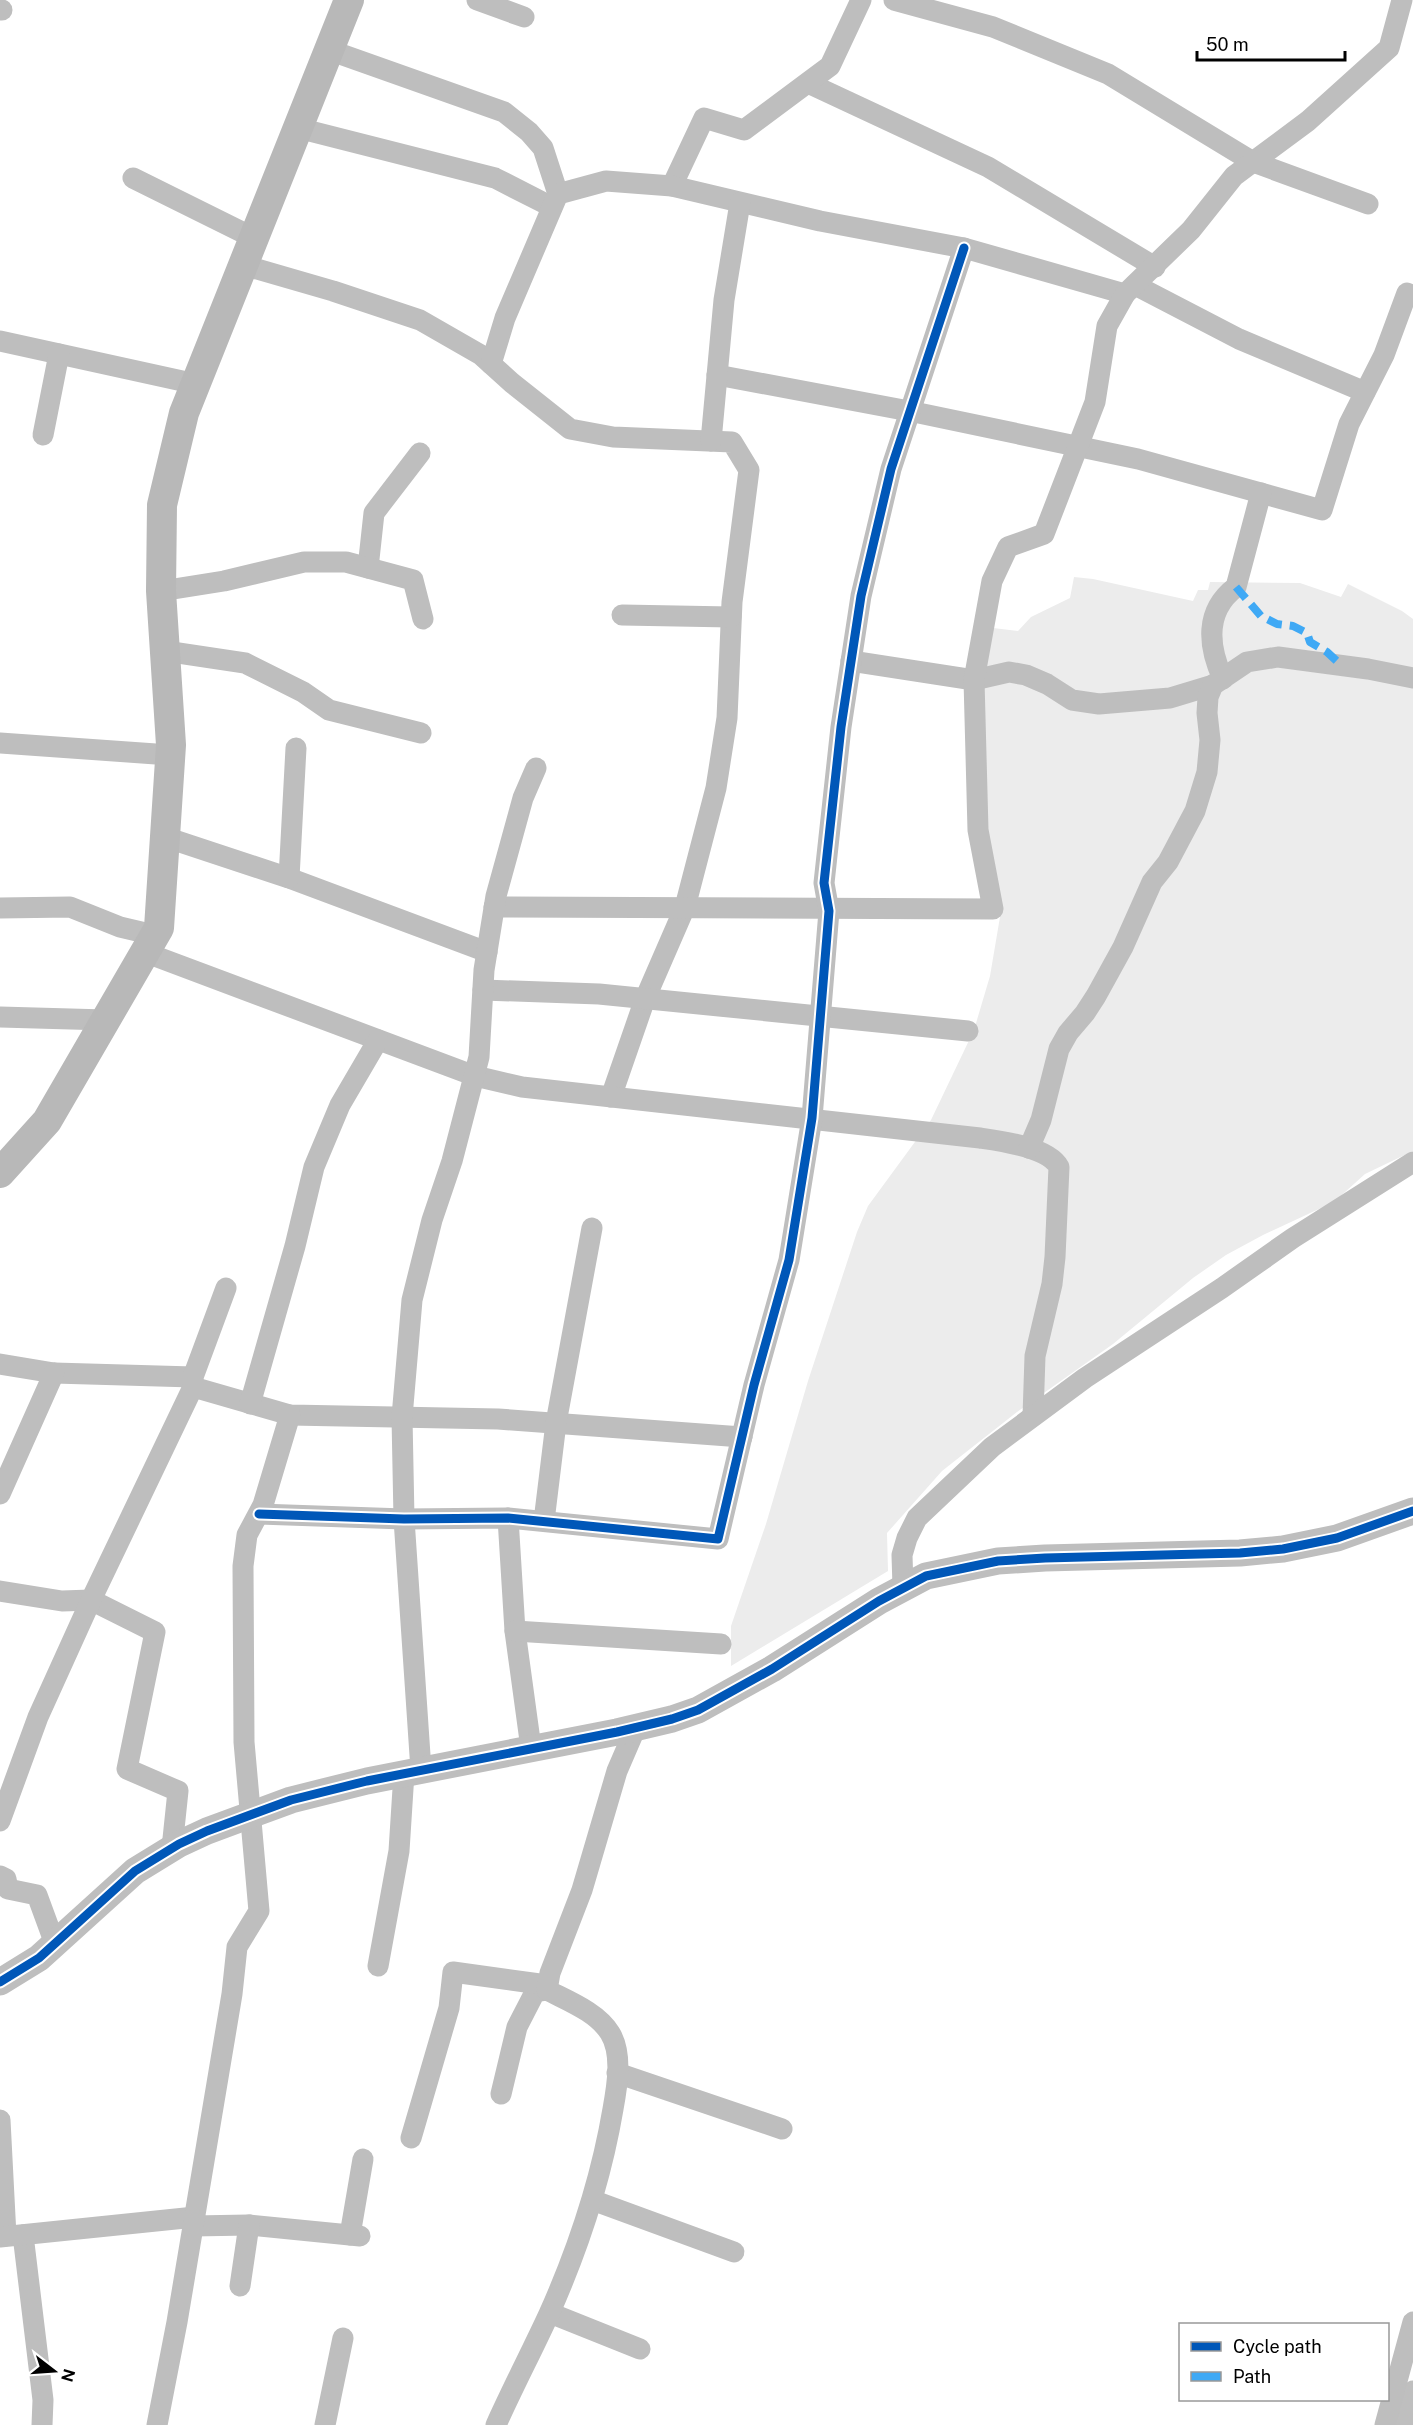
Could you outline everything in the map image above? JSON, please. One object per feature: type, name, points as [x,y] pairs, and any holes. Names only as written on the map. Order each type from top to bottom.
[{"type":"main road","points":[[0,1173],[46,1121],[159,928],[170,755],[161,591],[162,505],[184,413],[349,0]]},
{"type":"street","points":[[477,0],[524,17]]},
{"type":"street","points":[[672,186],[704,118],[744,130],[808,83],[830,66],[861,0]]},
{"type":"street","points":[[894,0],[993,27],[1108,74],[1253,162],[1368,204]]},
{"type":"street","points":[[494,907],[993,909],[978,830],[974,680],[992,581],[1008,547],[1044,534],[1095,402],[1107,326],[1130,289],[1191,230],[1234,176],[1308,121],[1389,48],[1402,0]]},
{"type":"street","points":[[329,50],[504,112],[529,132],[543,148],[555,200],[505,318],[491,364]]},
{"type":"street","points":[[808,83],[988,167],[1155,267]]},
{"type":"street","points":[[298,128],[495,178],[555,200],[606,181],[672,186],[820,221],[964,248],[1130,289],[1239,339],[1365,392]]},
{"type":"street","points":[[133,178],[249,252],[333,291],[420,320],[481,355],[570,429],[613,437],[732,441],[749,470],[731,617],[727,718],[716,788],[685,907],[645,999],[611,1096]]},
{"type":"street","points":[[711,441],[724,300],[740,203]]},
{"type":"street","points":[[259,1514],[404,1519],[508,1518],[718,1539],[754,1385],[789,1260],[812,1118],[828,908],[824,883],[841,728],[861,596],[891,469],[964,248]]},
{"type":"street","points":[[717,375],[909,411],[1138,459],[1322,510],[1349,424],[1384,355],[1406,318],[1407,294]]},
{"type":"street","points":[[0,341],[196,384]]},
{"type":"street","points":[[44,435],[59,354]]},
{"type":"street","points":[[368,568],[374,513],[420,453]]},
{"type":"street","points":[[1029,1149],[1041,1120],[1059,1049],[1096,996],[1123,946],[1152,882],[1168,862],[1195,811],[1207,772],[1210,740],[1208,697],[1218,682],[1211,634],[1223,597],[1236,587],[1261,493]]},
{"type":"street","points":[[161,591],[224,581],[304,562],[346,562],[413,580],[423,620]]},
{"type":"street","points":[[622,615],[731,617]]},
{"type":"street","points":[[165,651],[245,663],[303,692],[329,710],[421,733]]},
{"type":"street","points":[[851,660],[974,680],[1009,672],[1026,675],[1047,684],[1072,700],[1099,704],[1170,698],[1218,682],[1247,662],[1278,657],[1368,669],[1413,678]]},
{"type":"street","points":[[0,743],[170,755]]},
{"type":"street","points":[[289,878],[296,748]]},
{"type":"street","points":[[378,1966],[413,1772],[402,1417],[412,1300],[432,1220],[452,1161],[475,1076],[479,1057],[487,952],[494,907],[522,798],[536,768]]},
{"type":"street","points":[[165,837],[289,878],[487,952]]},
{"type":"street","points":[[0,908],[70,907],[120,927],[149,944],[378,1040],[475,1076],[522,1087],[812,1118],[1016,1143],[1056,1161],[1059,1167],[1055,1257],[1052,1284],[1035,1356],[1033,1416]]},
{"type":"street","points":[[483,990],[598,994],[968,1031]]},
{"type":"street","points":[[0,1017],[106,1020]]},
{"type":"street","points":[[249,1404],[295,1246],[315,1167],[340,1105],[378,1040]]},
{"type":"street","points":[[903,1587],[902,1555],[917,1518],[992,1446],[1085,1378],[1293,1238],[1413,1162]]},
{"type":"street","points":[[544,1521],[556,1423],[592,1228]]},
{"type":"street","points":[[0,1821],[38,1717],[193,1382],[226,1288]]},
{"type":"street","points":[[0,1364],[54,1373],[193,1382],[249,1404],[290,1415],[498,1419],[742,1437]]},
{"type":"street","points":[[0,1494],[54,1373]]},
{"type":"street","points":[[157,2425],[194,2222],[232,1994],[237,1947],[259,1911],[244,1742],[243,1566],[247,1535],[263,1505],[290,1415]]},
{"type":"street","points":[[0,1982],[55,1944],[135,1871],[172,1848],[207,1831],[291,1800],[413,1772],[636,1727],[698,1710],[736,1690],[903,1587],[926,1576],[998,1561],[1240,1553],[1283,1549],[1337,1538],[1413,1511]]},
{"type":"street","points":[[508,1518],[514,1631],[531,1748]]},
{"type":"street","points":[[0,1591],[62,1601],[91,1600],[155,1632],[127,1769],[178,1791],[172,1848]]},
{"type":"street","points":[[514,1631],[721,1644]]},
{"type":"street","points":[[547,1987],[550,1973],[582,1890],[617,1771],[636,1727]]},
{"type":"street","points":[[0,1876],[6,1879],[8,1889],[37,1895],[55,1944]]},
{"type":"street","points":[[411,2138],[449,2008],[453,1972],[547,1987],[592,2015],[610,2034],[618,2060],[617,2073],[607,2143],[592,2200],[550,2313],[496,2425]]},
{"type":"street","points":[[501,2094],[517,2027],[534,1992],[547,1987]]},
{"type":"street","points":[[617,2073],[782,2128]]},
{"type":"street","points":[[0,2120],[10,2236],[44,2400],[42,2425]]},
{"type":"street","points":[[10,2236],[194,2222],[355,2236],[363,2159]]},
{"type":"street","points":[[592,2200],[734,2252]]},
{"type":"street","points":[[240,2286],[249,2225]]},
{"type":"street","points":[[550,2313],[640,2349]]},
{"type":"street","points":[[1385,2425],[1413,2322]]},
{"type":"street","points":[[325,2425],[343,2338]]},
{"type":"shaded area","points":[[1074,577],[1193,601],[1198,590],[1208,590],[1210,582],[1300,583],[1341,597],[1348,584],[1402,611],[1413,619],[1413,1151],[1365,1174],[1334,1202],[1263,1235],[1226,1255],[1193,1278],[1113,1344],[1017,1412],[942,1471],[887,1533],[888,1571],[731,1666],[731,1626],[766,1524],[808,1381],[857,1232],[868,1206],[931,1120],[974,1030],[990,976],[1000,917],[987,858],[979,689],[993,628],[1018,631],[1031,617],[1070,598]]},
{"type":"waterway","points":[[1404,2425],[1413,2391]]},
{"type":"marked path","points":[[1236,587],[1261,616],[1277,624],[1293,626],[1307,633],[1310,642],[1327,652],[1341,665]]},
{"type":"cycle path","points":[[259,1514],[404,1519],[508,1518],[718,1539],[754,1385],[789,1260],[812,1118],[829,911],[824,883],[841,727],[861,596],[891,469],[964,248]]},
{"type":"cycle path","points":[[0,1982],[39,1958],[135,1871],[179,1844],[207,1831],[291,1800],[367,1781],[617,1732],[672,1719],[698,1710],[772,1669],[879,1601],[926,1576],[998,1561],[1240,1553],[1283,1549],[1337,1538],[1413,1511]]}]
